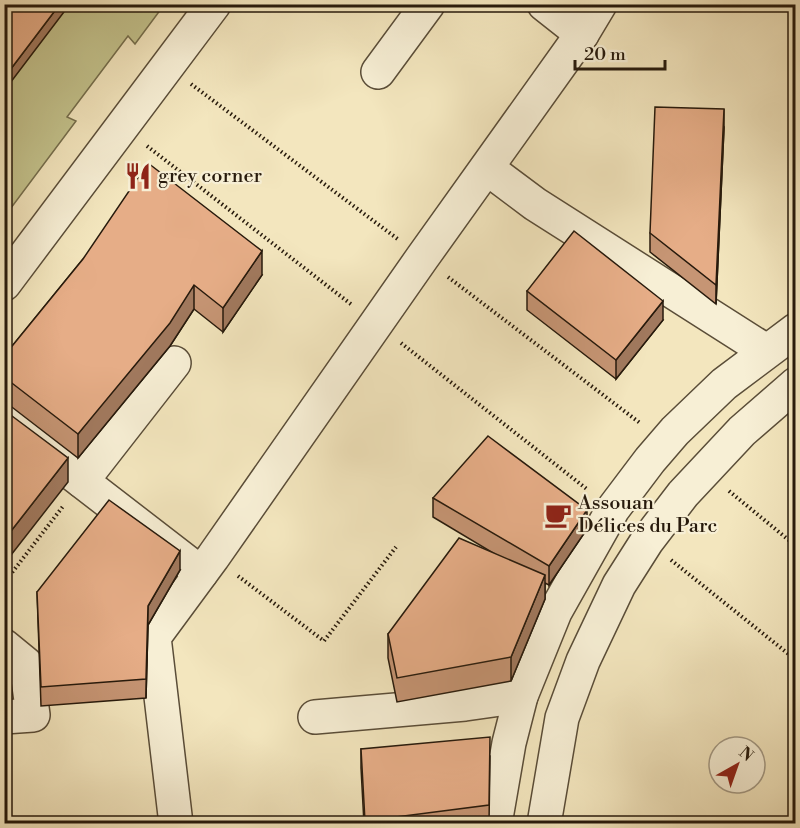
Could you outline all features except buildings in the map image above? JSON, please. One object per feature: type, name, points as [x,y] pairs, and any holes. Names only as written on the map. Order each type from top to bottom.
[{"type":"street","points":[[4,284],[214,4]]},
{"type":"street","points":[[378,72],[428,4]]},
{"type":"street","points":[[544,4],[582,34]]},
{"type":"street","points":[[176,824],[154,637],[582,34],[600,4]]},
{"type":"street","points":[[487,168],[535,204],[766,351]]},
{"type":"street","points":[[495,824],[509,743],[521,696],[555,612],[613,509],[650,460],[675,432],[724,384],[795,330]]},
{"type":"street","points":[[82,481],[174,363]]},
{"type":"street","points":[[544,824],[562,718],[583,661],[620,585],[662,520],[704,470],[742,430],[795,384]]},
{"type":"street","points":[[4,421],[82,481],[207,565]]},
{"type":"street","points":[[4,646],[27,664],[33,715],[4,717]]},
{"type":"street","points":[[315,717],[465,704],[521,696]]},
{"type":"path","points":[[704,470],[795,546]]},
{"type":"path","points":[[4,583],[82,481]]},
{"type":"path","points":[[647,541],[795,660]]},
{"type":"path","points":[[207,565],[324,641],[396,547]]},
{"type":"shaded area","points":[[5,5],[164,5],[135,44],[128,36],[67,117],[76,121],[5,216]]},
{"type":"place","name":"grey corner","points":[[138,176]]},
{"type":"place","name":"Assouan Délices du Parc","points":[[558,515]]}]
